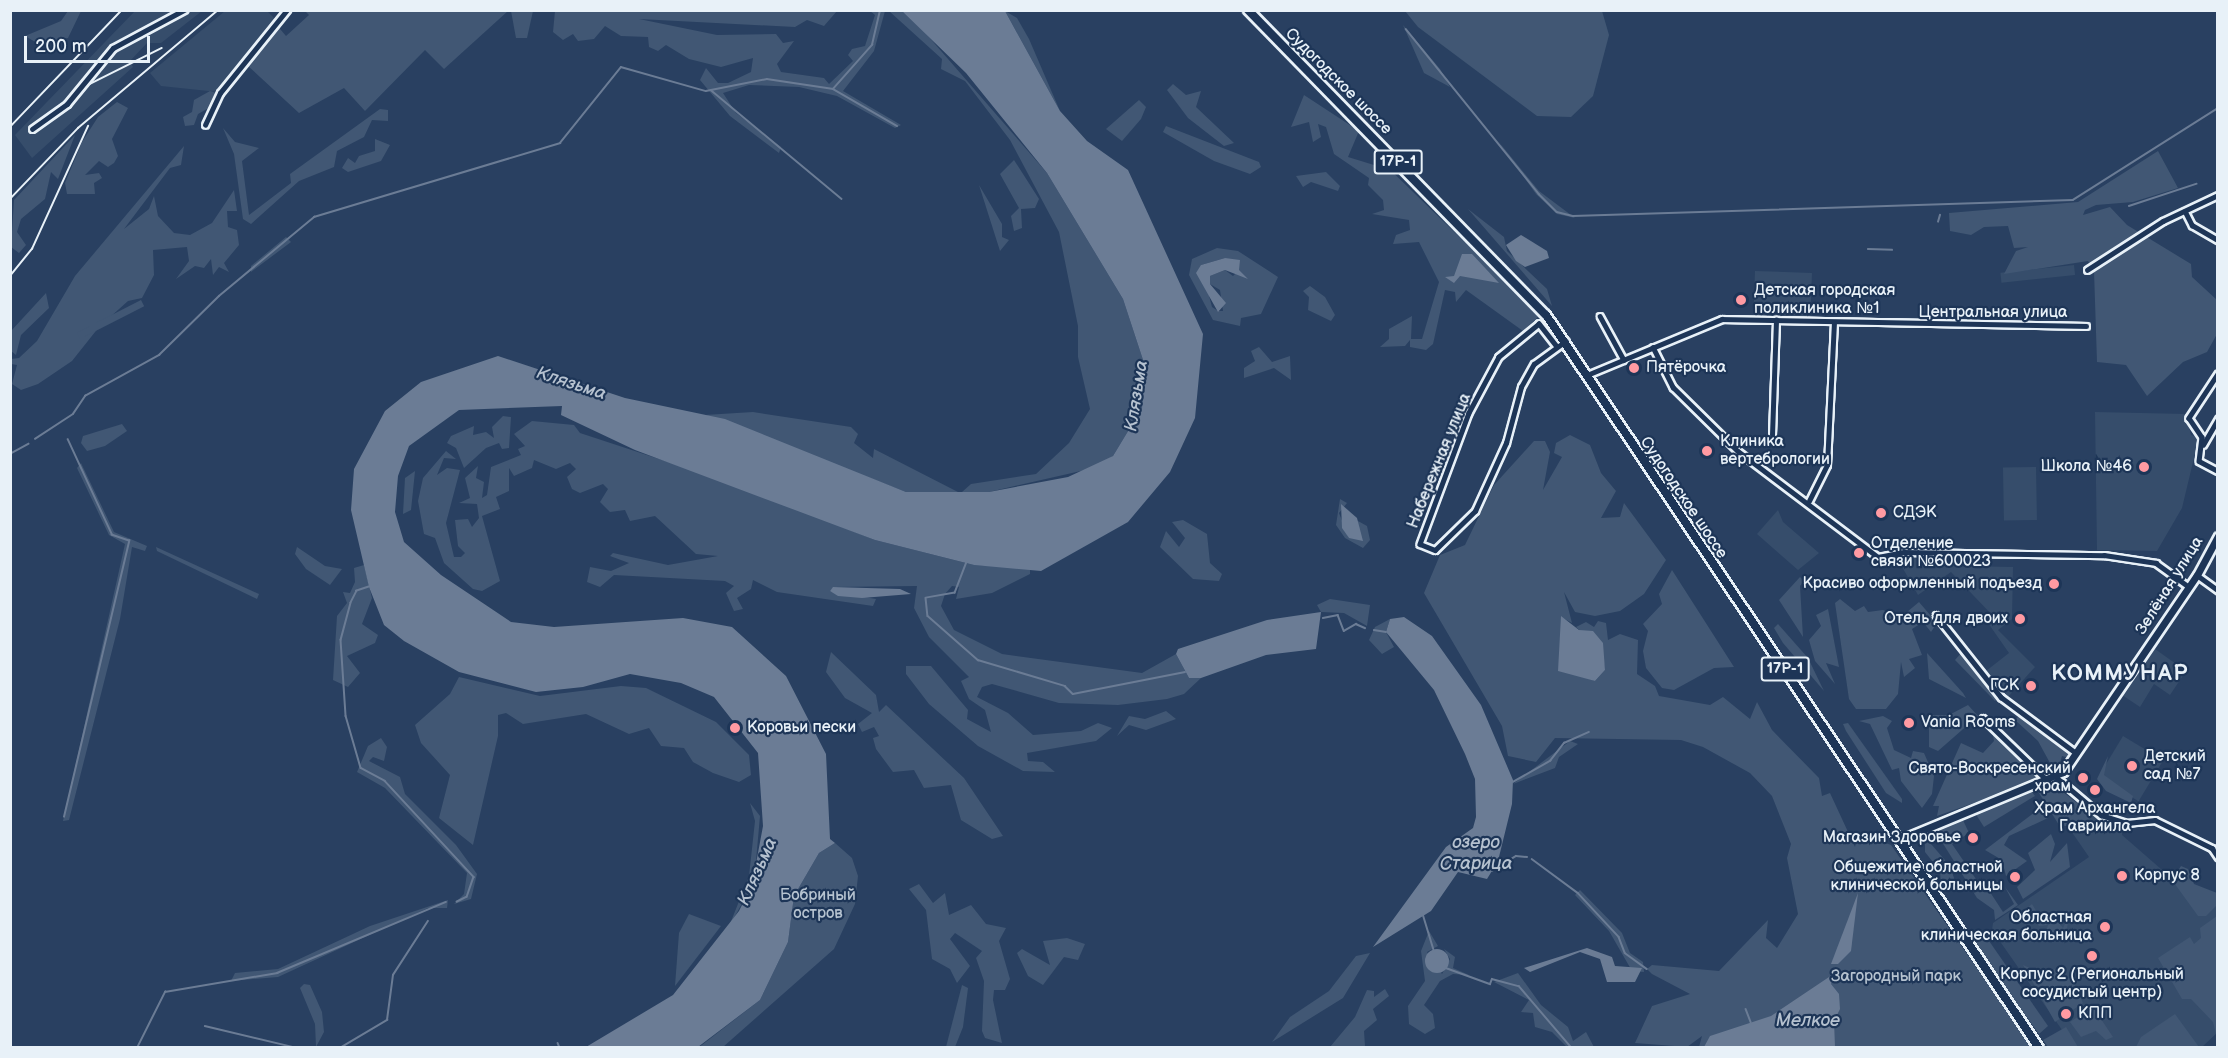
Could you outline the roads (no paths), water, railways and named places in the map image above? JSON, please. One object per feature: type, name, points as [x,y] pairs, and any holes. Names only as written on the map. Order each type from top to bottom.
[{"type":"main road","name":"Судогодское шоссе","points":[[1248,10],[1515,280],[1566,341],[2034,1046]]},
{"type":"street","points":[[32,129],[68,104],[113,48],[183,10]]},
{"type":"street","points":[[205,125],[220,93],[287,10]]},
{"type":"street","points":[[2086,270],[2217,195]]},
{"type":"street","points":[[2186,211],[2192,225],[2217,240]]},
{"type":"street","points":[[1600,316],[1624,360]]},
{"type":"street","name":"Центральная улица","points":[[1587,375],[1722,319],[2086,326]]},
{"type":"street","points":[[1772,435],[1776,320]]},
{"type":"street","points":[[1809,501],[1827,465],[1834,322]]},
{"type":"street","name":"Набережная улица","points":[[1556,346],[1539,324],[1499,357],[1469,413],[1420,544],[1435,550],[1475,511],[1506,443],[1521,387],[1534,364],[1566,341]]},
{"type":"street","points":[[1653,346],[1683,399],[1738,451],[1809,501],[1886,560],[1904,552],[2104,555],[2156,563],[2188,587]]},
{"type":"street","points":[[2202,447],[2189,418],[2217,374]]},
{"type":"street","points":[[2217,419],[2202,447],[2199,461],[2217,471]]},
{"type":"street","name":"Зелёная улица","points":[[1899,840],[2056,777],[2076,753],[2197,575],[2217,536]]},
{"type":"street","points":[[2197,575],[2217,590]]},
{"type":"street","points":[[1936,615],[2001,697],[2076,753]]},
{"type":"street","points":[[1983,718],[2048,781]]},
{"type":"street","points":[[2056,777],[2101,815],[2127,824],[2155,820],[2212,848],[2217,856]]},
{"type":"street","points":[[2212,848],[2217,841]]},
{"type":"water","name":"Клязьма","points":[[902,11],[1005,11],[1060,111],[1087,141],[1128,170],[1203,334],[1195,418],[1170,472],[1128,522],[1041,571],[974,565],[875,540],[635,450],[561,415],[562,406],[459,410],[409,446],[398,476],[395,512],[404,542],[441,575],[511,622],[554,627],[683,618],[732,627],[786,676],[826,754],[830,839],[835,843],[819,853],[794,896],[788,942],[760,1000],[698,1047],[586,1047],[673,995],[739,911],[752,885],[763,826],[758,753],[714,697],[681,683],[630,674],[583,687],[536,692],[459,672],[404,641],[384,625],[369,587],[351,510],[354,469],[385,411],[421,382],[498,356],[625,398],[725,419],[906,492],[989,492],[1068,477],[1113,456],[1142,408],[1145,366],[1123,299],[1047,173],[966,73]]},
{"type":"water","points":[[1521,235],[1547,251],[1549,258],[1525,267],[1516,261],[1506,245]]},
{"type":"water","points":[[1462,254],[1472,254],[1499,283],[1460,276],[1454,283],[1445,277],[1454,276]]},
{"type":"water","points":[[1225,258],[1240,260],[1239,270],[1248,279],[1225,270],[1210,276],[1210,284],[1226,303],[1218,312],[1196,273],[1201,265]]},
{"type":"water","points":[[1341,504],[1357,518],[1363,541],[1349,538],[1342,528]]},
{"type":"water","points":[[833,587],[900,589],[911,594],[862,598],[838,596],[830,591]]},
{"type":"water","points":[[1321,612],[1316,649],[1266,655],[1201,678],[1189,678],[1176,654],[1178,649],[1267,620]]},
{"type":"water","points":[[1561,616],[1579,630],[1593,631],[1603,643],[1605,670],[1595,681],[1558,671]]},
{"type":"water","name":"озеро Старица","points":[[1404,617],[1432,636],[1481,705],[1513,780],[1512,804],[1498,861],[1487,879],[1458,872],[1431,911],[1373,947],[1446,847],[1473,828],[1476,817],[1475,779],[1434,690],[1386,632],[1390,619]]},
{"type":"water","points":[[1858,893],[1851,951],[1838,964],[1831,964]]},
{"type":"water","points":[[1587,948],[1612,957],[1615,966],[1642,968],[1635,982],[1607,982],[1600,959],[1580,952],[1530,972],[1524,968]]},
{"type":"water","points":[[1437,949],[1442,950],[1448,956],[1448,966],[1442,972],[1437,973],[1432,972],[1426,966],[1425,961],[1426,956],[1432,950]]},
{"type":"water","name":"Мелкое","points":[[1835,973],[1831,984],[1839,994],[1840,1009],[1834,1021],[1835,1047],[1704,1047],[1710,1036],[1771,1016]]},
{"type":"waterway","points":[[35,439],[73,414],[85,396],[159,355],[219,296],[314,217],[560,143],[621,67],[706,91],[767,79],[833,89],[872,45],[880,10]]},
{"type":"waterway","points":[[1406,29],[1539,194],[1557,212],[1573,216],[2073,200],[2218,108]]},
{"type":"waterway","points":[[833,89],[897,126]]},
{"type":"waterway","points":[[711,90],[842,199]]},
{"type":"waterway","points":[[2129,206],[2196,184]]},
{"type":"waterway","points":[[1938,222],[1940,215]]},
{"type":"waterway","points":[[1868,249],[1892,250]]},
{"type":"waterway","points":[[64,817],[129,541],[112,535],[68,440]]},
{"type":"waterway","points":[[10,454],[28,444]]},
{"type":"waterway","points":[[967,562],[955,593],[926,598],[928,616],[978,660],[1065,686],[1073,694],[1185,672]]},
{"type":"waterway","points":[[369,587],[357,591],[351,603],[341,640],[346,716],[361,768],[385,781],[474,877],[467,897],[457,902]]},
{"type":"waterway","points":[[1323,618],[1338,615],[1344,631],[1356,624],[1365,628]]},
{"type":"waterway","points":[[1374,630],[1386,632]]},
{"type":"waterway","points":[[1513,782],[1550,761],[1564,743],[1589,732]]},
{"type":"waterway","points":[[1492,871],[1516,856],[1527,857]]},
{"type":"waterway","points":[[1532,859],[1578,893],[1619,937],[1625,953],[1647,969]]},
{"type":"waterway","points":[[137,1048],[165,992],[277,973],[446,902]]},
{"type":"waterway","points":[[1423,914],[1434,949]]},
{"type":"waterway","points":[[340,1048],[387,1020],[393,975],[428,921]]},
{"type":"waterway","points":[[1446,968],[1490,984],[1492,979],[1519,986],[1572,1048]]},
{"type":"waterway","points":[[1746,1009],[1751,1022]]},
{"type":"waterway","points":[[205,1026],[297,1048]]},
{"type":"waterway","points":[[558,1043],[560,1048]]},
{"type":"waterway","points":[[1574,1048],[1586,1048]]},
{"type":"railway","points":[[10,127],[122,10]]},
{"type":"railway","points":[[10,199],[78,128],[218,10]]},
{"type":"railway","points":[[90,84],[162,48]]},
{"type":"railway","points":[[10,276],[32,249],[88,126]]},
{"type":"place","name":"Детская городская поликлиника №1","points":[[1741,300]]},
{"type":"place","name":"Пятёрочка","points":[[1634,368]]},
{"type":"place","name":"Клиника вертебрологии","points":[[1707,451]]},
{"type":"place","name":"Школа №46","points":[[2144,467]]},
{"type":"place","name":"СДЭК","points":[[1881,513]]},
{"type":"place","name":"Отделение связи №600023","points":[[1859,553]]},
{"type":"place","name":"Красиво оформленный подъезд","points":[[2054,584]]},
{"type":"place","name":"Отель для двоих","points":[[2020,619]]},
{"type":"place","name":"ГСК","points":[[2031,686]]},
{"type":"place","name":"Vania Rooms","points":[[1909,723]]},
{"type":"place","name":"Коровьи пески","points":[[735,728]]},
{"type":"place","name":"Детский сад №7","points":[[2132,766]]},
{"type":"place","name":"Свято-Воскресенский храм","points":[[2083,778]]},
{"type":"place","name":"Храм Архангела Гавриила","points":[[2095,790]]},
{"type":"place","name":"Магазин Здоровье","points":[[1973,838]]},
{"type":"place","name":"Корпус 8","points":[[2122,876]]},
{"type":"place","name":"Общежитие областной клинической больницы","points":[[2015,877]]},
{"type":"place","name":"Областная клиническая больница","points":[[2105,927]]},
{"type":"place","name":"Корпус 2 (Региональный сосудистый центр)","points":[[2092,956]]},
{"type":"place","name":"КПП","points":[[2066,1014]]},
{"type":"district","name":"КОММУНАР","points":[[2120,674]]},
{"type":"park label","name":"Бобриный остров","points":[[818,905]]},
{"type":"park label","name":"Загородный парк","points":[[1896,977]]}]
